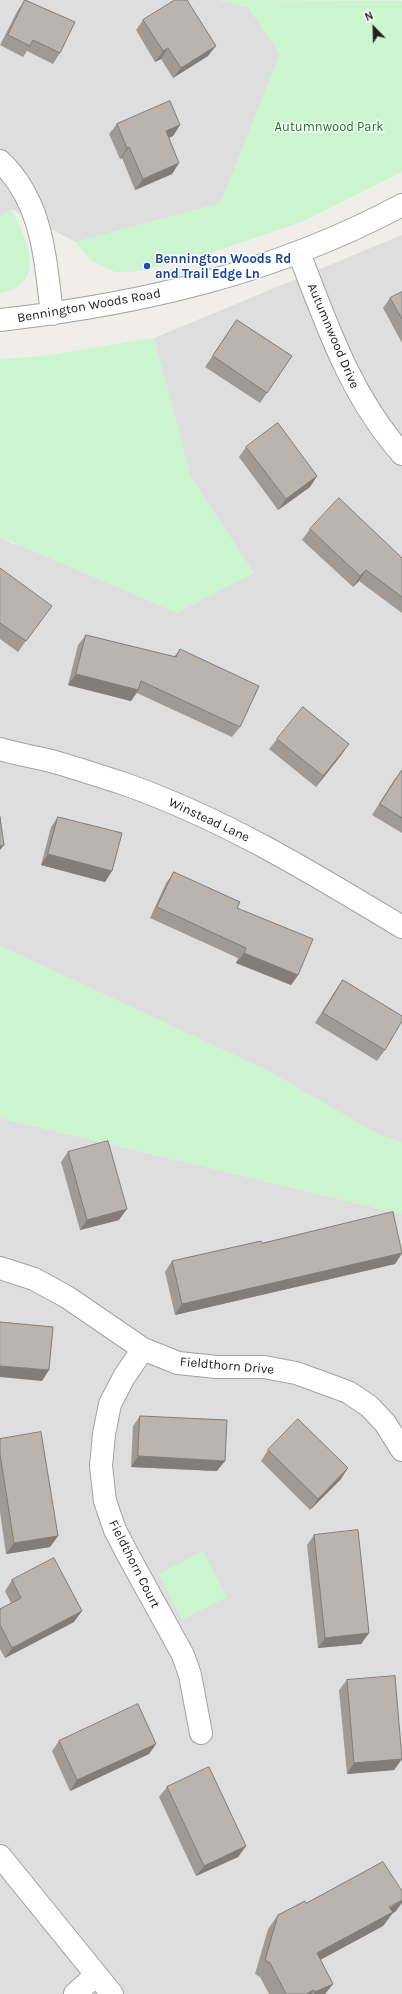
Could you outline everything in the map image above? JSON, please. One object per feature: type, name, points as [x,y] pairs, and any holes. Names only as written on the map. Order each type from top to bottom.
[{"type":"street","points":[[0,161],[9,169],[27,195],[40,230],[52,314]]},
{"type":"street","name":"Bennington Woods Road","points":[[0,320],[52,314],[134,300],[222,279],[299,253],[370,222],[402,205]]},
{"type":"street","name":"Autumnwood Drive","points":[[299,253],[341,360],[358,394],[388,438],[402,454]]},
{"type":"street","name":"Winstead Lane","points":[[0,749],[16,755],[47,760],[120,783],[190,810],[280,854],[402,927]]},
{"type":"street","name":"Fieldthorn Drive","points":[[0,1268],[34,1279],[67,1297],[143,1349],[178,1363],[218,1367],[264,1367],[296,1373],[348,1392],[369,1406],[385,1423],[402,1450]]},
{"type":"street","name":"Fieldthorn Court","points":[[143,1349],[124,1377],[110,1404],[104,1434],[101,1466],[105,1501],[115,1530],[124,1549],[183,1655],[190,1675],[201,1733]]},
{"type":"street","points":[[0,1856],[112,1994]]},
{"type":"street","points":[[75,1994],[96,1975]]},
{"type":"shaded area","points":[[0,0],[219,0],[248,7],[280,54],[221,203],[76,242],[12,209],[0,217]]},
{"type":"shaded area","points":[[402,235],[402,1142],[377,1134],[270,1072],[0,946],[0,537],[13,544],[253,574],[190,475],[154,338]]},
{"type":"shaded area","points":[[0,1118],[402,1214],[402,1994],[0,1994]]},
{"type":"green space","name":"Autumnwood Park","points":[[219,0],[402,1],[402,172],[304,221],[199,257],[134,272],[115,272],[90,260],[76,242],[221,203],[280,54],[248,7]]},
{"type":"green space","points":[[12,209],[27,246],[30,258],[29,270],[25,280],[15,288],[0,293],[0,217]]},
{"type":"green space","points":[[154,338],[190,475],[254,573],[177,613],[0,537],[0,359],[43,356]]},
{"type":"green space","points":[[0,946],[270,1072],[377,1134],[402,1142],[402,1214],[0,1118]]},
{"type":"green space","points":[[203,1551],[227,1597],[182,1620],[159,1574]]},
{"type":"building","points":[[25,0],[75,22],[60,53],[33,40],[30,46],[8,35]]},
{"type":"building","points":[[175,0],[187,0],[216,46],[181,68],[168,48],[163,51],[143,20]]},
{"type":"building","points":[[170,101],[180,125],[166,131],[179,163],[143,179],[129,147],[127,148],[117,124]]},
{"type":"building","points":[[402,292],[402,319],[390,298]]},
{"type":"building","points":[[237,320],[292,356],[267,393],[213,356]]},
{"type":"building","points":[[278,423],[317,476],[286,499],[246,447]]},
{"type":"building","points":[[339,498],[402,558],[402,597],[366,570],[360,576],[310,529]]},
{"type":"building","points":[[0,568],[52,606],[26,641],[0,623]]},
{"type":"building","points":[[86,635],[176,657],[180,649],[259,686],[240,727],[141,681],[138,690],[76,674]]},
{"type":"building","points":[[303,707],[349,744],[323,776],[277,739]]},
{"type":"building","points":[[402,770],[402,818],[380,804]]},
{"type":"building","points":[[0,817],[4,845],[0,846]]},
{"type":"building","points":[[58,817],[122,833],[112,871],[48,854]]},
{"type":"building","points":[[174,872],[240,902],[237,908],[313,939],[298,975],[244,953],[246,948],[157,907]]},
{"type":"building","points":[[343,980],[402,1016],[402,1021],[385,1050],[323,1013]]},
{"type":"building","points":[[108,1141],[127,1209],[87,1220],[68,1152]]},
{"type":"building","points":[[393,1212],[402,1253],[182,1304],[172,1261],[261,1241],[262,1243]]},
{"type":"building","points":[[0,1322],[53,1327],[49,1370],[0,1366]]},
{"type":"building","points":[[140,1416],[227,1420],[225,1461],[138,1456]]},
{"type":"building","points":[[298,1419],[348,1468],[318,1499],[268,1450]]},
{"type":"building","points":[[41,1432],[58,1536],[14,1543],[0,1454],[0,1439]]},
{"type":"building","points":[[358,1530],[369,1633],[325,1638],[314,1535]]},
{"type":"building","points":[[54,1558],[82,1611],[12,1648],[0,1625],[0,1609],[21,1598],[12,1580]]},
{"type":"building","points":[[395,1676],[402,1759],[354,1763],[347,1680]]},
{"type":"building","points":[[138,1704],[156,1744],[77,1780],[59,1741]]},
{"type":"building","points":[[209,1767],[246,1846],[204,1866],[167,1787]]},
{"type":"building","points":[[383,1862],[402,1891],[402,1900],[389,1907],[393,1912],[317,1953],[333,1984],[315,1992],[314,1990],[306,1994],[286,1994],[270,1963],[265,1960],[278,1915],[305,1901],[306,1903]]},
{"type":"place","name":"Bennington Woods Rd and Trail Edge Ln","points":[[147,266]]}]
